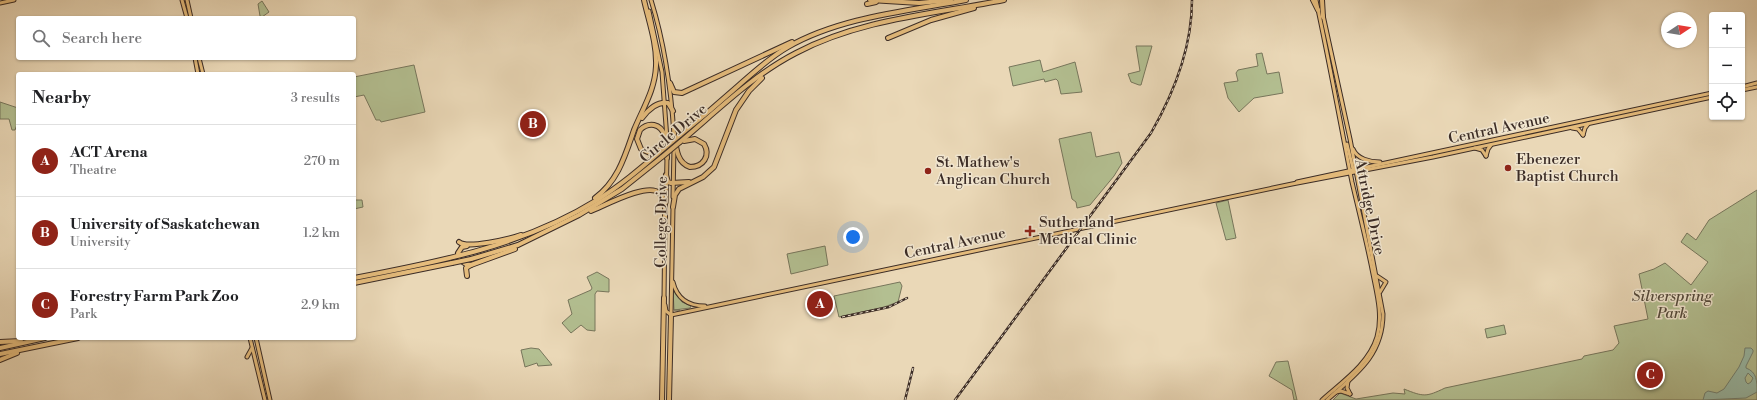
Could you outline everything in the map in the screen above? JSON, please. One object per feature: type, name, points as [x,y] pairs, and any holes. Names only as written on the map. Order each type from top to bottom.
[{"type":"highway","points":[[582,208],[601,194],[614,178],[623,162],[651,94],[656,67],[655,44],[645,0]]},
{"type":"highway","points":[[870,0],[919,3],[951,0]]},
{"type":"highway","points":[[867,4],[882,0]]},
{"type":"highway","name":"Circle Drive","points":[[356,276],[388,271],[471,253],[529,234],[582,208],[620,184],[662,149],[669,145],[761,65],[788,47],[819,32],[857,21],[966,0]]},
{"type":"highway","name":"Circle Drive","points":[[356,284],[503,251],[532,239],[579,215],[610,198],[665,158],[676,146],[759,77],[795,53],[837,34],[856,28],[1004,0]]},
{"type":"highway","points":[[1314,0],[1318,10]]},
{"type":"highway","points":[[1321,0],[1323,17]]},
{"type":"highway","points":[[888,38],[931,20],[991,3]]},
{"type":"highway","points":[[670,83],[674,92],[682,93],[788,44],[819,32]]},
{"type":"highway","points":[[893,36],[893,42]]},
{"type":"highway","points":[[673,207],[675,195],[679,189],[706,175],[715,163],[730,122],[740,103],[749,91],[771,70],[795,53]]},
{"type":"highway","points":[[634,133],[648,111],[657,105],[665,102],[669,104],[673,111]]},
{"type":"highway","points":[[662,149],[650,153],[641,149],[637,140],[640,130],[648,125],[654,125],[660,128],[665,137],[665,158]]},
{"type":"highway","points":[[674,133],[678,155],[685,164],[690,167],[697,166],[705,160],[707,155],[706,147],[700,140],[690,139],[681,143]]},
{"type":"highway","points":[[666,176],[668,182],[674,183],[696,180]]},
{"type":"highway","points":[[579,215],[640,191],[650,190],[658,192],[662,196],[665,217]]},
{"type":"highway","points":[[458,253],[462,247],[471,244],[529,234]]},
{"type":"highway","points":[[467,276],[466,268],[471,265],[511,251],[532,239]]},
{"type":"highway","points":[[459,242],[462,244],[471,244]]},
{"type":"highway","points":[[459,260],[471,265]]},
{"type":"highway","name":"College Drive","points":[[662,400],[664,298]]},
{"type":"highway","points":[[663,337],[666,319],[671,315]]},
{"type":"highway","name":"College Drive","points":[[669,400],[671,315]]},
{"type":"highway","points":[[0,342],[37,340]]},
{"type":"highway","points":[[0,348],[37,340]]},
{"type":"highway","points":[[0,354],[68,340]]},
{"type":"highway","points":[[0,360],[17,353],[58,342]]},
{"type":"main road","points":[[0,3],[14,0]]},
{"type":"main road","points":[[182,0],[186,16]]},
{"type":"main road","points":[[187,0],[191,16]]},
{"type":"main road","name":"College Drive","points":[[645,0],[660,57],[665,102],[666,176],[664,298]]},
{"type":"main road","name":"College Drive","points":[[651,0],[662,40],[670,83],[673,111],[674,183],[671,315]]},
{"type":"main road","name":"Attridge Drive","points":[[1318,10],[1348,158],[1358,186],[1380,293],[1383,318],[1380,339],[1371,356],[1348,381],[1327,400]]},
{"type":"main road","name":"Attridge Drive","points":[[1322,400],[1363,362],[1374,345],[1378,330],[1379,308],[1353,183],[1350,139],[1323,17]]},
{"type":"main road","points":[[195,60],[198,72]]},
{"type":"main road","points":[[200,60],[202,72]]},
{"type":"main road","points":[[1745,86],[1757,83]]},
{"type":"main road","points":[[1745,89],[1757,87]]},
{"type":"main road","name":"Central Avenue","points":[[671,315],[1341,174],[1384,162],[1709,94]]},
{"type":"main road","name":"Central Avenue","points":[[1353,170],[1366,170],[1709,98]]},
{"type":"main road","points":[[1569,128],[1578,130],[1583,135],[1585,128],[1589,123]]},
{"type":"main road","points":[[1344,135],[1353,170]]},
{"type":"main road","points":[[1350,139],[1353,150],[1358,156],[1371,161],[1384,162]]},
{"type":"main road","points":[[1473,148],[1482,150],[1486,156],[1488,149],[1492,144]]},
{"type":"main road","points":[[1348,158],[1346,168],[1341,174],[1348,177],[1353,183]]},
{"type":"main road","points":[[1358,186],[1359,176],[1366,170]]},
{"type":"main road","points":[[672,270],[673,284],[676,292],[685,302],[696,306],[710,306]]},
{"type":"main road","points":[[1376,276],[1386,282],[1381,287],[1380,293]]},
{"type":"main road","points":[[664,298],[666,311],[671,315]]},
{"type":"main road","points":[[250,340],[265,400]]},
{"type":"main road","points":[[256,340],[270,400]]},
{"type":"main road","points":[[247,356],[250,353],[252,346]]},
{"type":"main road","points":[[1334,393],[1341,391],[1350,394],[1347,388],[1348,381]]},
{"type":"green space","points":[[262,1],[269,12],[263,16],[260,16],[258,4]]},
{"type":"green space","points":[[1136,46],[1152,46],[1141,85],[1131,82],[1128,74],[1140,71]]},
{"type":"green space","points":[[1262,53],[1267,74],[1279,72],[1283,93],[1254,98],[1239,112],[1228,98],[1224,83],[1238,81],[1236,73],[1238,70],[1258,66],[1256,54]]},
{"type":"green space","points":[[1040,60],[1043,72],[1075,62],[1082,92],[1061,94],[1058,81],[1056,79],[1045,82],[1044,79],[1013,86],[1009,67]]},
{"type":"green space","points":[[414,65],[425,112],[381,122],[380,120],[376,120],[364,95],[356,97],[356,77]]},
{"type":"green space","points":[[0,102],[16,107],[15,130],[12,130],[9,119],[0,119]]},
{"type":"green space","points":[[1091,132],[1096,157],[1119,152],[1122,163],[1114,176],[1090,205],[1077,208],[1076,202],[1072,199],[1059,139]]},
{"type":"green space","name":"Silverspring Park","points":[[1757,190],[1757,400],[1333,400],[1340,393],[1356,399],[1393,393],[1405,394],[1404,389],[1425,395],[1445,388],[1582,359],[1584,356],[1613,350],[1619,343],[1614,326],[1648,319],[1639,274],[1654,269],[1665,263],[1691,285],[1708,262],[1681,242],[1687,233],[1696,240],[1709,220]]},
{"type":"green space","points":[[356,200],[362,200],[363,207],[356,209]]},
{"type":"green space","points":[[1228,200],[1236,238],[1226,240],[1216,203]]},
{"type":"green space","points":[[825,246],[828,265],[791,274],[787,254]]},
{"type":"green space","points":[[597,272],[609,279],[609,292],[597,291],[595,294],[595,331],[587,330],[581,325],[571,333],[562,323],[572,314],[568,300],[591,290],[592,288],[587,277]]},
{"type":"green space","points":[[900,282],[902,286],[898,302],[884,307],[839,317],[834,296]]},
{"type":"green space","points":[[673,290],[682,302],[691,306],[690,308],[674,310]]},
{"type":"green space","points":[[1504,325],[1506,334],[1487,338],[1485,329]]},
{"type":"green space","points":[[531,348],[539,349],[552,365],[538,366],[537,363],[525,367],[521,350]]},
{"type":"green space","points":[[1288,361],[1297,400],[1294,400],[1292,390],[1269,376],[1276,362]]},
{"type":"shaded area","points":[[1745,348],[1751,348],[1753,350],[1746,368],[1754,374],[1757,392],[1746,398],[1703,400],[1705,393],[1708,391],[1717,393],[1724,389],[1739,367],[1744,356]],"holes":[[[1748,373],[1753,378],[1748,384],[1746,382],[1745,378]]]},
{"type":"railway","points":[[955,400],[1151,133],[1167,102],[1180,69],[1189,35],[1192,0]]},
{"type":"railway","points":[[842,317],[889,307],[907,298]]},
{"type":"railway","points":[[905,400],[913,368]]},
{"type":"place","name":"University of Saskatchewan","points":[[533,124]]},
{"type":"place","name":"Ebenezer Baptist Church","points":[[1508,168]]},
{"type":"place","name":"St. Mathew's Anglican Church","points":[[928,171]]},
{"type":"place","name":"Sutherland Medical Clinic","points":[[1030,231]]},
{"type":"place","name":"ACT Arena","points":[[820,304]]},
{"type":"place","name":"Forestry Farm Park Zoo","points":[[1650,375]]}]
